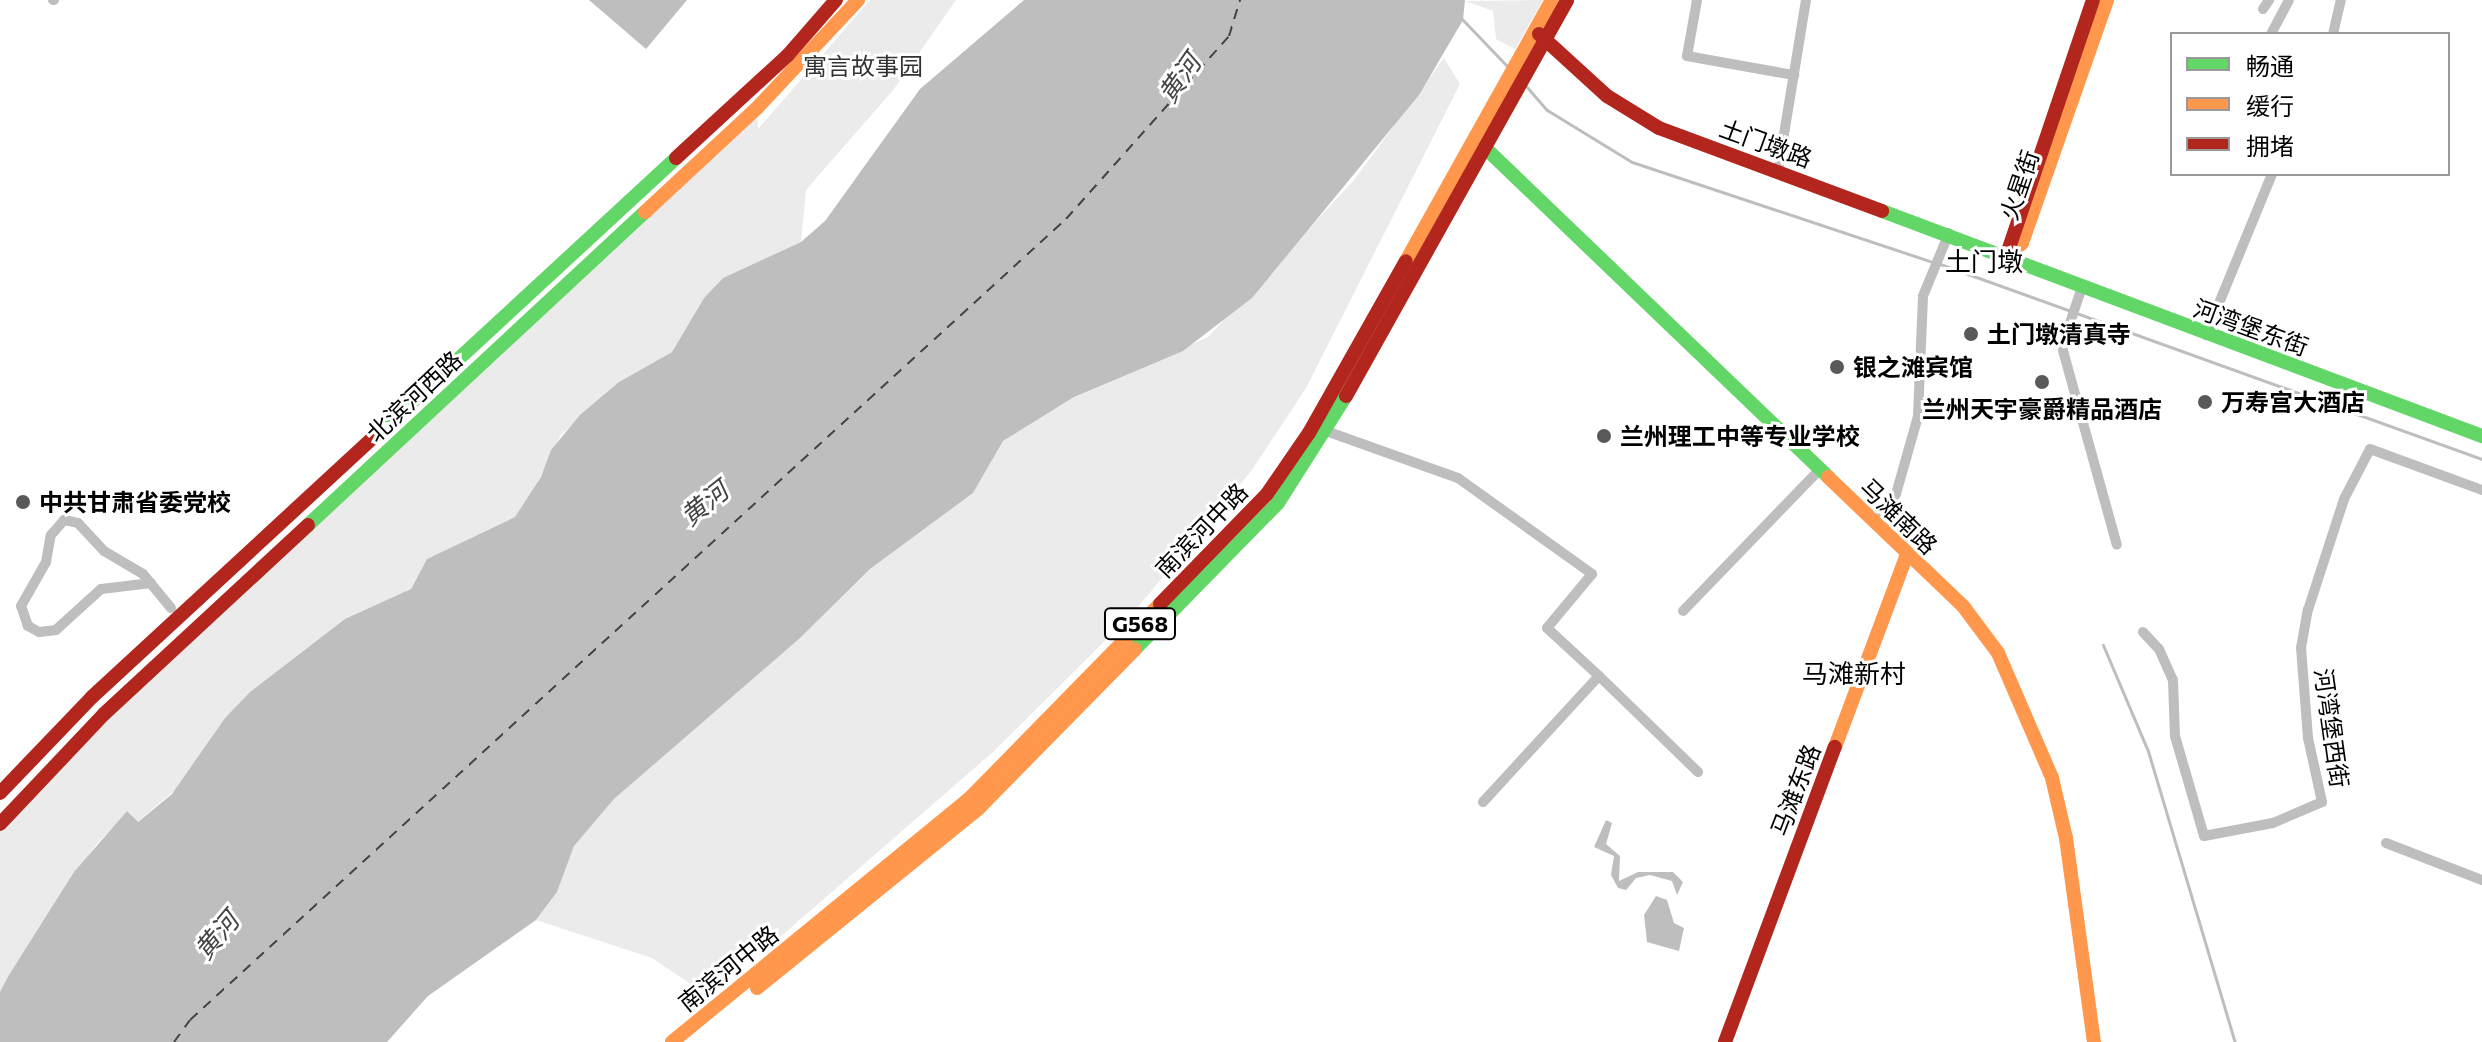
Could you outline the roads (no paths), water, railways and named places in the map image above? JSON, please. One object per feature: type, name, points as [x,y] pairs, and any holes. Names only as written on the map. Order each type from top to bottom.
[{"type":"main road","name":"北滨河西路","points":[[0,793],[92,697],[788,55],[836,0]]},
{"type":"main road","name":"北滨河西路","points":[[0,824],[104,714],[757,108],[858,0]]},
{"type":"main road","name":"南滨河中路","points":[[1540,35],[1552,0]]},
{"type":"main road","name":"南滨河中路","points":[[690,1042],[978,809],[1278,503],[1326,431],[1485,147],[1497,111],[1540,35],[1567,0]]},
{"type":"main road","name":"火星街","points":[[2006,258],[2093,0]]},
{"type":"main road","name":"火星街","points":[[2006,258],[2022,243],[2107,0]]},
{"type":"main road","name":"土门墩路","points":[[1540,35],[1607,96],[1659,128],[1949,233],[2006,258]]},
{"type":"main road","name":"南滨河中路","points":[[672,1042],[969,799],[1267,494],[1309,433],[1472,137],[1497,111]]},
{"type":"main road","name":"马滩南路","points":[[1472,137],[1963,606],[1998,653],[2038,738],[2066,838],[2094,1042]]},
{"type":"main road","name":"河湾堡东街","points":[[2006,258],[2482,436]]},
{"type":"main road","name":"马滩东路","points":[[1725,1042],[1907,554]]},
{"type":"street","points":[[1697,0],[1687,56],[1794,75]]},
{"type":"street","points":[[1778,171],[1806,0]]},
{"type":"street","points":[[2272,32],[2289,0]]},
{"type":"street","points":[[2333,32],[2341,0]]},
{"type":"street","points":[[2206,335],[2271,176]]},
{"type":"street","points":[[1875,521],[1896,494],[1918,416],[1917,334],[1923,296],[1936,273],[1949,233]]},
{"type":"street","points":[[2082,287],[2062,347],[2117,545]]},
{"type":"street","points":[[1326,431],[1458,478],[1592,574],[1547,628],[1698,772]]},
{"type":"street","name":"河湾堡西街","points":[[2143,632],[2159,649],[2173,680],[2175,736],[2204,836],[2273,823],[2322,802],[2308,738],[2301,648],[2308,610],[2351,487],[2370,449],[2482,490]]},
{"type":"street","points":[[1683,611],[1819,470]]},
{"type":"street","points":[[151,583],[101,589],[56,630],[39,632],[28,626],[21,606],[46,562],[51,535],[64,520],[78,523],[104,551],[151,583],[171,608]]},
{"type":"street","points":[[1483,802],[1599,676]]},
{"type":"street","points":[[2386,843],[2482,880]]},
{"type":"water","points":[[589,0],[687,0],[646,49]]},
{"type":"water","name":"黄河","points":[[1024,0],[1465,0],[1463,20],[1419,95],[1252,298],[1183,351],[1074,397],[1003,441],[973,493],[870,569],[799,639],[614,799],[574,846],[557,892],[536,920],[428,996],[387,1042],[0,1042],[0,992],[9,975],[74,872],[127,811],[138,822],[172,794],[225,718],[250,692],[345,619],[411,589],[427,559],[515,517],[541,477],[551,450],[580,415],[619,382],[672,352],[704,298],[723,278],[801,242],[825,221],[920,89]]},
{"type":"water","points":[[1606,820],[1612,823],[1606,844],[1620,856],[1619,881],[1638,872],[1673,872],[1683,882],[1677,895],[1672,881],[1650,875],[1636,878],[1626,890],[1618,888],[1611,875],[1614,856],[1594,847]]},
{"type":"water","points":[[1656,896],[1667,900],[1674,923],[1684,928],[1679,951],[1647,942],[1644,915]]},
{"type":"waterway","points":[[1462,19],[1507,66]]},
{"type":"waterway","points":[[1526,86],[1547,110],[1632,162],[1933,262]]},
{"type":"waterway","points":[[1940,264],[2482,459]]},
{"type":"waterway","points":[[2103,645],[2148,751],[2235,1042]]},
{"type":"place","name":"土门墩清真寺","points":[[1971,334]]},
{"type":"place","name":"银之滩宾馆","points":[[1837,367]]},
{"type":"place","name":"兰州天宇豪爵精品酒店","points":[[2042,382]]},
{"type":"place","name":"万寿宫大酒店","points":[[2205,402]]},
{"type":"place","name":"兰州理工中等专业学校","points":[[1604,436]]},
{"type":"place","name":"中共甘肃省委党校","points":[[23,502]]},
{"type":"district","name":"土门墩","points":[[1984,261]]},
{"type":"district","name":"马滩新村","points":[[1854,673]]},
{"type":"park label","name":"寓言故事园","points":[[863,66]]}]
